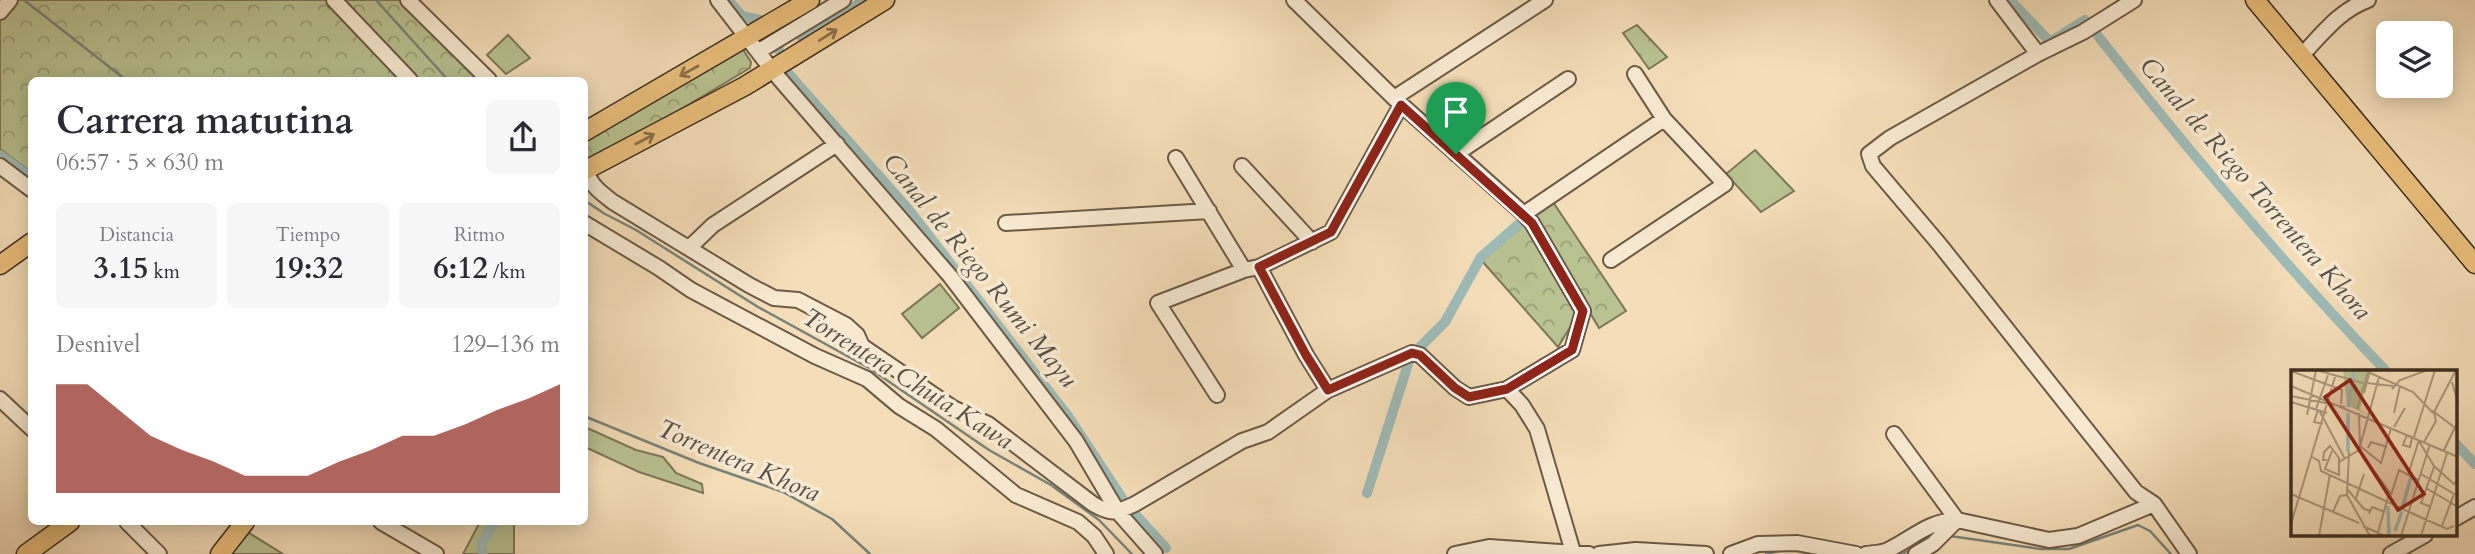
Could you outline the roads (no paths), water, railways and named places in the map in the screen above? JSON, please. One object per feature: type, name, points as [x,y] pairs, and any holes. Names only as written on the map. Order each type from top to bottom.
[{"type":"main road","points":[[588,130],[810,0]]},
{"type":"main road","points":[[588,168],[772,71],[885,0]]},
{"type":"main road","points":[[2255,0],[2475,264]]},
{"type":"main road","points":[[0,265],[28,245]]},
{"type":"main road","points":[[26,554],[66,525]]},
{"type":"main road","points":[[220,554],[243,525]]},
{"type":"street","points":[[0,12],[10,0]]},
{"type":"street","points":[[334,0],[407,77]]},
{"type":"street","points":[[408,0],[486,77]]},
{"type":"street","points":[[719,0],[772,71],[950,276],[1076,441],[1118,512],[1155,554]]},
{"type":"street","points":[[764,48],[843,0]]},
{"type":"street","points":[[588,177],[596,189],[749,285],[774,298],[798,300],[846,325],[857,335],[862,346],[905,376],[953,408],[988,425],[1093,504],[1109,513],[1118,512],[1242,441],[1268,432],[1328,390],[1412,353],[1420,355],[1455,388],[1469,397],[1507,389],[1572,350],[1583,311],[1532,223],[1398,102],[1294,0]]},
{"type":"street","points":[[1217,395],[1158,303],[1251,268],[1331,232],[1398,102],[1545,0]]},
{"type":"street","points":[[1997,0],[2038,54]]},
{"type":"street","points":[[2134,0],[2083,32],[2038,54],[1890,138],[1869,154],[1873,166],[1940,245],[2136,492],[2154,504],[2189,554]]},
{"type":"street","points":[[2302,55],[2342,14],[2354,5],[2368,0]]},
{"type":"street","points":[[1611,260],[1725,184],[1664,119],[1635,74]]},
{"type":"street","points":[[1456,154],[1568,79]]},
{"type":"street","points":[[1524,214],[1664,119]]},
{"type":"street","points":[[690,247],[713,225],[837,144]]},
{"type":"street","points":[[1176,158],[1209,211],[1251,268],[1328,390]]},
{"type":"street","points":[[0,166],[28,187]]},
{"type":"street","points":[[1242,166],[1311,242]]},
{"type":"street","points":[[1006,223],[1209,211]]},
{"type":"street","points":[[588,226],[691,290],[815,356],[867,379],[899,406],[936,429],[1016,495],[1078,522],[1094,536],[1106,554]]},
{"type":"street","points":[[1507,389],[1522,405],[1537,429],[1573,552]]},
{"type":"street","points":[[0,399],[28,425]]},
{"type":"street","points":[[1894,434],[1957,520]]},
{"type":"street","points":[[1866,554],[1886,551],[1927,526],[1944,520],[1957,520],[2049,540],[2078,536],[2154,504]]},
{"type":"street","points":[[2458,517],[2475,507]]},
{"type":"street","points":[[1916,554],[1933,544],[1957,520]]},
{"type":"street","points":[[130,525],[159,554]]},
{"type":"street","points":[[386,525],[436,554]]},
{"type":"street","points":[[2391,554],[2424,536]]},
{"type":"street","points":[[1731,554],[1758,544],[1797,543],[1856,554]]},
{"type":"street","points":[[1455,554],[1489,547],[1589,554]]},
{"type":"street","points":[[1599,554],[1636,550],[1706,554]]},
{"type":"waterway","name":"Torrentera Khora","points":[[24,0],[122,77]]},
{"type":"waterway","name":"Torrentera Chuta Kawa","points":[[376,0],[445,77]]},
{"type":"waterway","name":"Canal de Riego Torrentera Khora","points":[[728,0],[742,16],[760,20]]},
{"type":"waterway","name":"Canal de Riego Torrentera Khora","points":[[802,38],[865,0]]},
{"type":"waterway","name":"Canal de Riego Torrentera Khora","points":[[2010,0],[2050,42],[2085,20],[2089,25]]},
{"type":"waterway","name":"Canal de Riego Torrentera Khora","points":[[2094,31],[2236,205],[2385,370]]},
{"type":"waterway","name":"Canal de Riego Rumi Mayu","points":[[767,32],[779,50]]},
{"type":"waterway","name":"Canal de Riego Rumi Mayu","points":[[788,73],[909,210],[1068,416],[1126,504]]},
{"type":"waterway","name":"Canal de Riego Torrentera Khora","points":[[0,155],[28,175]]},
{"type":"waterway","name":"Torrentera Chuta Kawa","points":[[588,203],[758,307],[869,368],[989,450],[1051,485],[1099,520],[1132,554]]},
{"type":"waterway","name":"Canal de Riego Torrentera Khora","points":[[1420,347],[1445,322],[1481,257],[1521,222]]},
{"type":"waterway","name":"Canal de Riego Torrentera Khora","points":[[1367,493],[1409,361]]},
{"type":"waterway","name":"Torrentera Khora","points":[[588,418],[699,463],[783,492],[832,519],[870,554]]},
{"type":"waterway","name":"Canal de Riego Torrentera Khora","points":[[2458,446],[2475,464]]},
{"type":"waterway","name":"Canal de Riego Rumi Mayu","points":[[1136,515],[1166,548]]},
{"type":"waterway","name":"Canal de Riego Torrentera Khora","points":[[483,554],[482,544],[492,525]]},
{"type":"waterway","points":[[1950,536],[2041,549],[2069,549],[2138,525],[2150,531],[2171,554]]},
{"type":"waterway","points":[[1902,554],[1930,538]]},
{"type":"waterway","points":[[1766,554],[1783,550]]},
{"type":"waterway","points":[[1793,550],[1810,554]]}]
